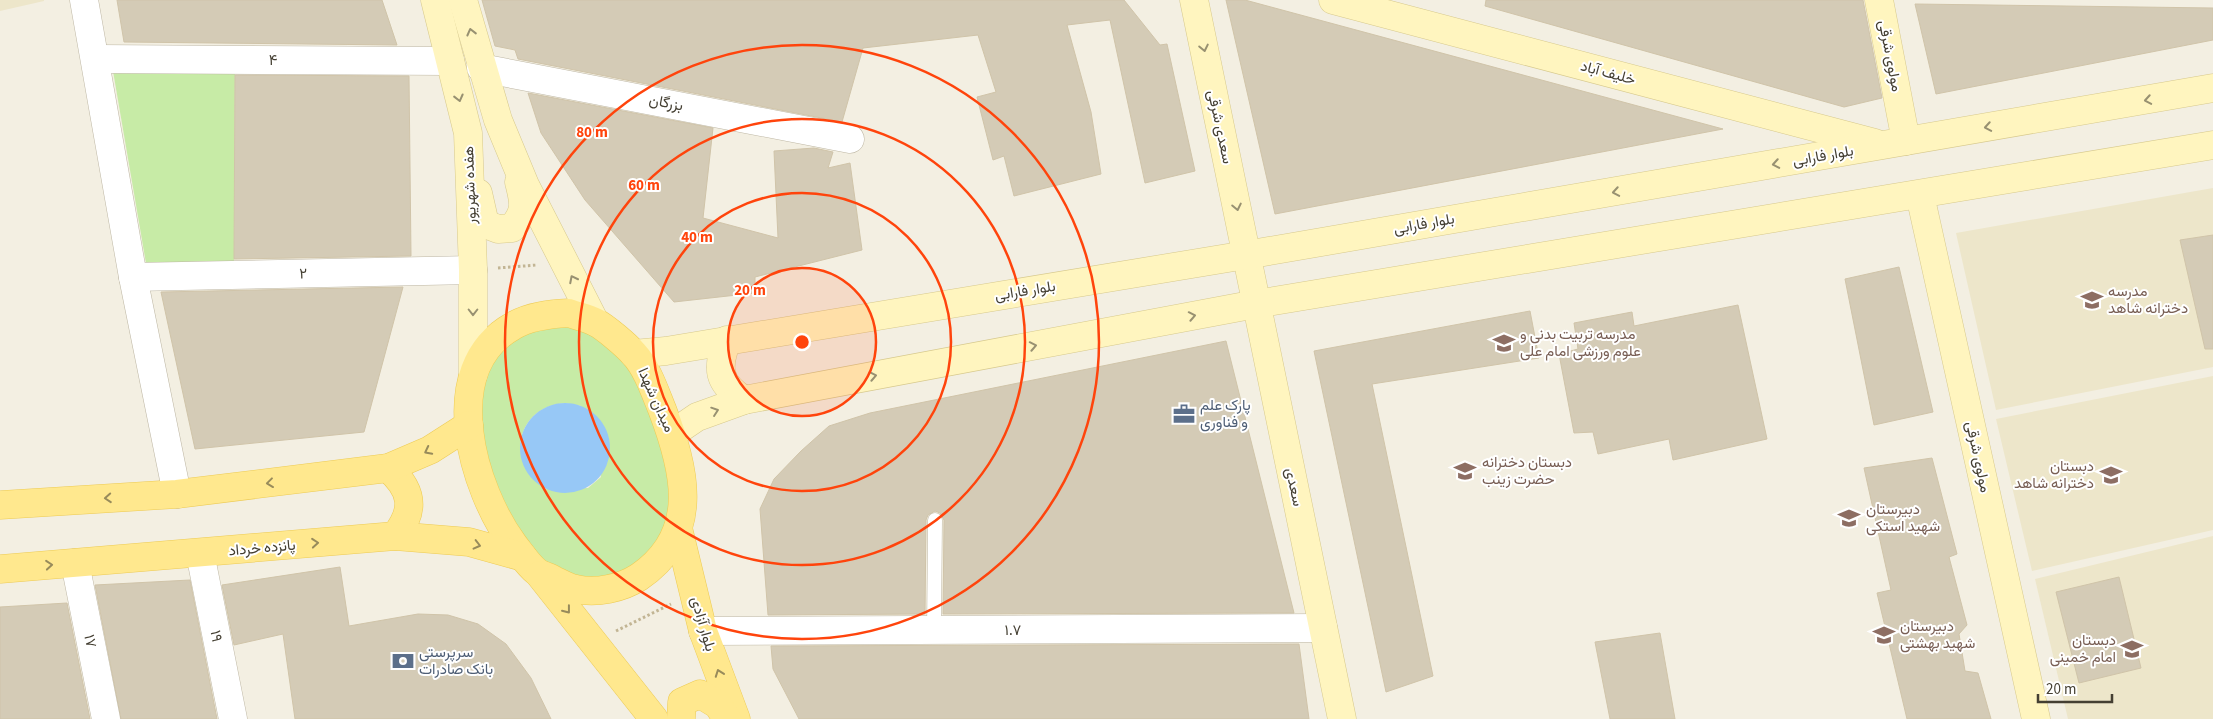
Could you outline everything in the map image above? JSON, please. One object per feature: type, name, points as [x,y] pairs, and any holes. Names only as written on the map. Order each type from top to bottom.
[{"type":"main road","name":"هفده شهریور","points":[[435,0],[468,133],[473,270],[473,375]]},
{"type":"main road","points":[[463,0],[481,68],[498,120],[514,160],[595,322]]},
{"type":"main road","name":"خلیف آباد","points":[[1333,0],[1895,144]]},
{"type":"main road","name":"مولوی شرقی","points":[[1879,0],[1895,144]]},
{"type":"main road","name":"سعدی شرقی","points":[[1193,1],[1246,255]]},
{"type":"main road","points":[[2176,94],[2213,68]]},
{"type":"main road","name":"بلوار فارابی","points":[[634,354],[1246,255],[2213,88]]},
{"type":"main road","points":[[468,133],[482,213],[486,224],[498,229],[512,228],[521,218],[524,203],[514,160]]},
{"type":"main road","points":[[672,434],[696,417],[744,400],[1256,304],[2213,145]]},
{"type":"main road","points":[[2172,152],[2213,159]]},
{"type":"main road","name":"مولوی شرقی","points":[[1920,195],[2036,719]]},
{"type":"main road","name":"سعدی","points":[[1246,255],[1342,719]]},
{"type":"main road","name":"میدان شهدا","points":[[569,313],[595,322],[634,354],[655,392],[672,434],[685,489],[678,528],[667,551],[655,564],[624,586],[598,590],[576,590],[530,565],[500,527],[482,486],[469,425],[468,401],[473,375],[489,345],[512,326],[543,315],[569,313]]},
{"type":"main road","points":[[727,340],[722,356],[721,372],[728,389],[744,400]]},
{"type":"main road","points":[[0,505],[177,494],[388,468],[430,450],[469,425]]},
{"type":"main road","points":[[388,468],[401,479],[408,493],[410,509],[405,524],[395,536]]},
{"type":"main road","name":"بلوار آزادی","points":[[678,528],[703,631],[736,719]]},
{"type":"main road","name":"پانزده خرداد","points":[[0,569],[395,536],[469,542],[530,565]]},
{"type":"main road","points":[[530,565],[654,719]]},
{"type":"main road","points":[[681,719],[682,702],[700,694],[718,705],[727,719]]},
{"type":"street","points":[[84,0],[96,59],[133,277],[177,494]]},
{"type":"street","name":"۴","points":[[96,59],[450,61]]},
{"type":"street","name":"بزرگان","points":[[481,68],[850,139]]},
{"type":"street","name":"۲","points":[[133,277],[473,270]]},
{"type":"street","name":"۱۹","points":[[200,553],[232,719]]},
{"type":"street","name":"۱۷","points":[[75,563],[106,719]]},
{"type":"street","name":"۱.۷","points":[[703,631],[1323,628]]},
{"type":"lane","points":[[934,630],[935,520]]},
{"type":"path","points":[[473,270],[565,262]]},
{"type":"path","points":[[594,643],[694,592]]},
{"type":"shaded area","points":[[0,0],[44,0],[44,1],[0,11]]},
{"type":"shaded area","name":"مدرسه دخترانه شاهد","points":[[2213,188],[2213,367],[1996,410],[1956,233]]},
{"type":"shaded area","name":"دبستان دخترانه شاهد","points":[[2213,376],[2213,530],[2032,571],[1996,419]]},
{"type":"shaded area","name":"دبستان امام خمینی","points":[[2213,536],[2213,719],[2068,719],[2035,579]]},
{"type":"green space","points":[[113,71],[235,71],[234,264],[147,269]]},
{"type":"green space","points":[[583,324],[628,358],[671,456],[674,516],[641,565],[608,580],[567,578],[520,544],[481,452],[479,384],[494,355],[536,325]],"holes":[[[565,403],[581,406],[601,477],[588,488],[546,489],[533,478],[525,466],[521,452],[521,438],[526,425],[535,415],[548,407]]]},
{"type":"water","points":[[565,403],[582,406],[597,416],[607,431],[610,448],[607,465],[597,480],[582,490],[565,493],[548,490],[533,480],[523,465],[520,448],[523,431],[533,416],[548,406]]},
{"type":"building","points":[[117,0],[382,0],[397,45],[124,42]]},
{"type":"building","points":[[482,0],[1124,0],[1160,45],[1167,44],[1195,171],[1145,183],[1110,20],[1067,25],[1091,112],[1101,174],[1014,196],[1004,156],[993,160],[977,97],[996,92],[978,35],[863,48],[842,122],[518,59],[515,50],[495,46]]},
{"type":"building","points":[[1226,0],[1245,0],[1723,129],[1275,214]]},
{"type":"building","points":[[1486,0],[1863,0],[1882,98],[1844,107],[1485,6]]},
{"type":"building","points":[[1915,4],[2213,8],[2213,40],[1936,94]]},
{"type":"building","points":[[235,75],[409,76],[411,256],[234,259]]},
{"type":"building","points":[[528,93],[713,128],[703,218],[778,238],[774,151],[814,148],[833,152],[828,168],[850,163],[862,250],[755,277],[755,293],[674,302],[585,200],[541,133]]},
{"type":"building","points":[[2213,235],[2213,349],[2205,349],[2180,240]]},
{"type":"building","points":[[1899,267],[1933,412],[1874,425],[1845,279]]},
{"type":"building","points":[[403,287],[364,432],[195,449],[161,292]]},
{"type":"building","points":[[1738,305],[1767,439],[1673,460],[1669,439],[1598,454],[1593,432],[1574,433],[1559,354],[1578,349],[1574,323],[1632,312],[1634,326]]},
{"type":"building","points":[[1530,311],[1539,358],[1372,384],[1433,676],[1386,692],[1314,351]]},
{"type":"building","points":[[1226,341],[1294,613],[943,614],[944,520],[940,513],[935,511],[928,515],[926,520],[925,614],[768,615],[760,509],[774,479],[829,426],[870,413]]},
{"type":"building","points":[[1932,458],[1957,554],[1949,557],[1967,625],[1959,634],[1965,671],[1978,673],[1991,719],[1907,719],[1877,593],[1891,590],[1864,468]]},
{"type":"building","name":"سرپرستی بانک صادرات","points":[[340,567],[349,626],[418,614],[448,615],[478,624],[506,644],[531,678],[551,719],[295,719],[283,634],[234,645],[222,585]]},
{"type":"building","points":[[2119,577],[2141,668],[2079,683],[2056,592]]},
{"type":"building","points":[[190,580],[217,719],[121,719],[95,585]]},
{"type":"building","points":[[67,603],[90,719],[0,719],[0,607]]},
{"type":"building","points":[[1660,633],[1675,719],[1610,719],[1595,642]]},
{"type":"building","points":[[1299,644],[1309,719],[799,719],[773,669],[771,646]]},
{"type":"place","name":"مدرسه دخترانه شاهد","points":[[2092,300]]},
{"type":"place","name":"مدرسه تربیت بدنی و علوم ورزشی امام علی","points":[[1504,343]]},
{"type":"place","name":"پارک علم و فناوری","points":[[1184,414]]},
{"type":"place","name":"دبستان دخترانه حضرت زینب","points":[[1465,471]]},
{"type":"place","name":"دبستان دخترانه شاهد","points":[[2111,475]]},
{"type":"place","name":"دبیرستان شهید استکی","points":[[1849,518]]},
{"type":"place","name":"دبیرستان شهید بهشتی","points":[[1884,635]]},
{"type":"place","name":"دبستان امام خمینی","points":[[2132,649]]},
{"type":"place","name":"سرپرستی بانک صادرات","points":[[403,661]]}]
